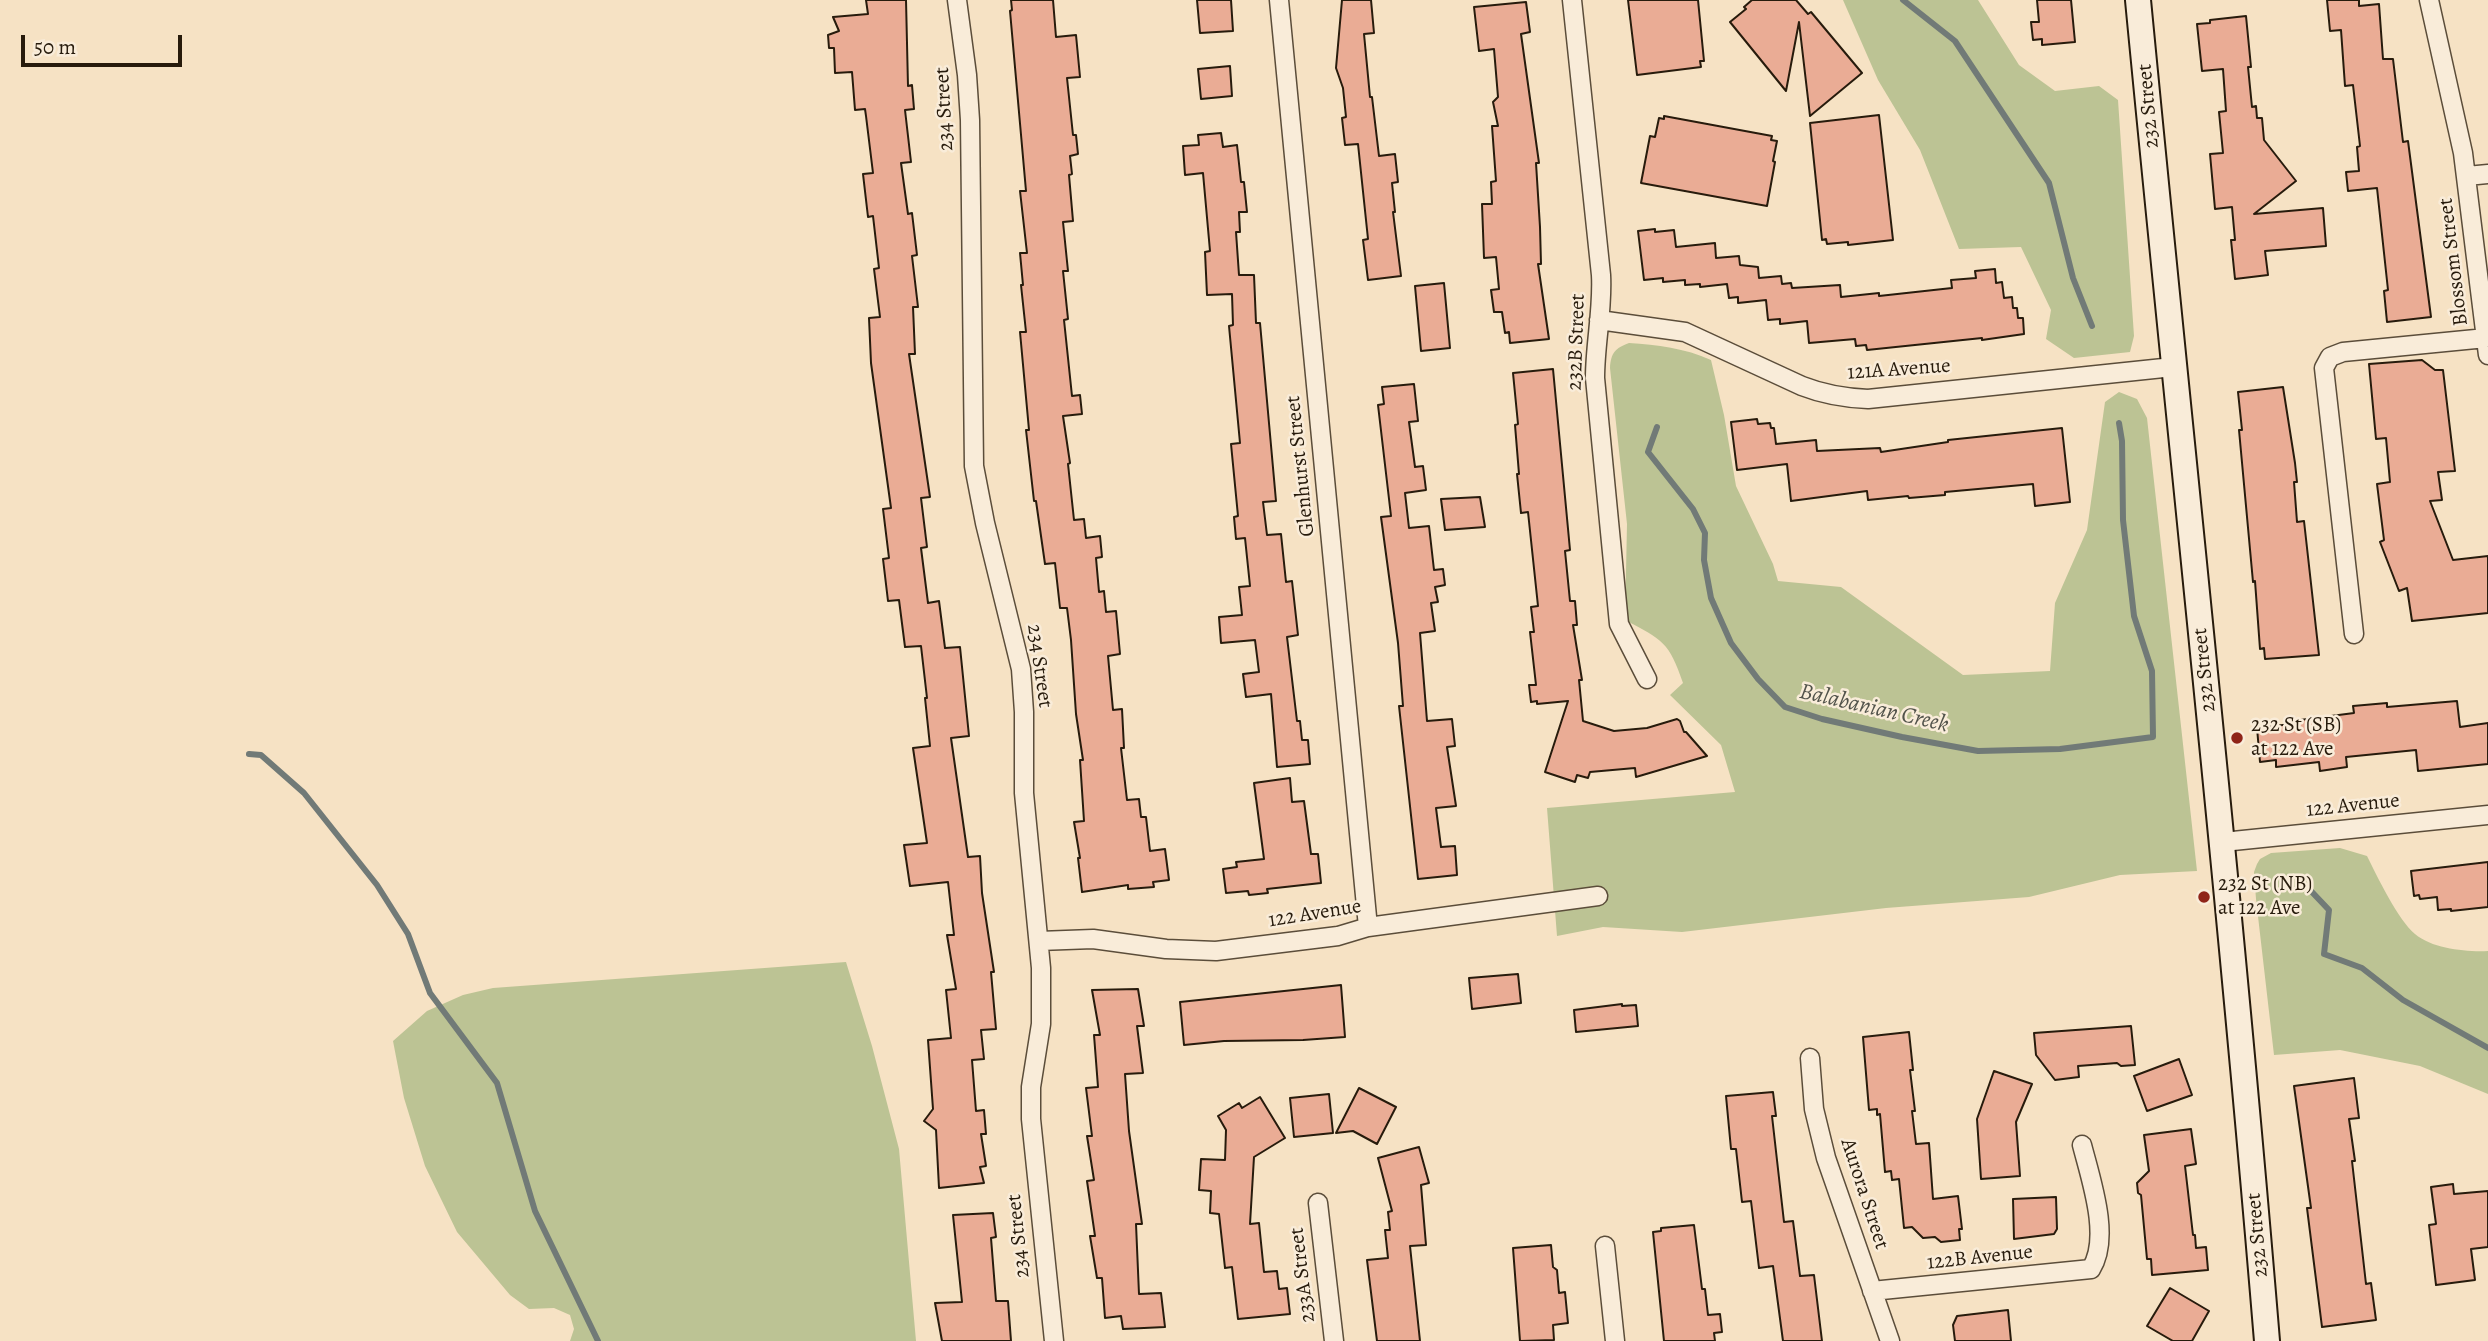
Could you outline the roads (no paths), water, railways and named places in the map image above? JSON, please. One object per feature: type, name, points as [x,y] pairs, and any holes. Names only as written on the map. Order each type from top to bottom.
[{"type":"main road","name":"232 Street","points":[[2138,0],[2173,368],[2223,842],[2266,1341]]},
{"type":"street","name":"234 Street","points":[[957,0],[970,120],[974,466],[985,523],[1021,669],[1024,793],[1039,941],[1042,1010],[1031,1087],[1031,1119],[1054,1341]]},
{"type":"street","name":"Glenhurst Street","points":[[1279,0],[1368,928]]},
{"type":"street","name":"232B Street","points":[[1572,0],[1601,275],[1595,379],[1619,624],[1647,679]]},
{"type":"street","name":"Blossom Street","points":[[2429,0],[2467,176],[2487,346]]},
{"type":"street","points":[[2467,176],[2488,174]]},
{"type":"street","name":"121A Avenue","points":[[1599,320],[1685,332],[1802,386],[1846,398],[1868,399],[2173,368]]},
{"type":"street","points":[[2354,634],[2324,368],[2330,357],[2343,352],[2487,346]]},
{"type":"street","name":"122 Avenue","points":[[2223,842],[2488,815]]},
{"type":"street","name":"122 Avenue","points":[[1039,941],[1093,939],[1184,951],[1216,951],[1338,936],[1368,928],[1598,896]]},
{"type":"street","name":"Aurora Street","points":[[1810,1058],[1814,1109],[1826,1158],[1889,1341]]},
{"type":"street","name":"122B Avenue","points":[[1872,1291],[2091,1269],[2098,1258],[2100,1244],[2096,1203],[2082,1145]]},
{"type":"street","name":"233A Street","points":[[1318,1203],[1334,1341]]},
{"type":"street","points":[[1605,1247],[1615,1341]]},
{"type":"waterway","points":[[1903,0],[1955,41],[2049,183],[2073,278],[2092,326]]},
{"type":"waterway","name":"Balabanian Creek","points":[[1657,427],[1648,452],[1693,509],[1705,533],[1704,560],[1711,598],[1731,643],[1758,679],[1785,707],[1822,719],[1978,751],[2060,749],[2153,737],[2152,671],[2134,616],[2123,520],[2122,441],[2119,423]]},
{"type":"waterway","points":[[249,754],[261,755],[304,793],[377,885],[408,934],[430,993],[497,1083],[535,1211],[598,1341]]},
{"type":"waterway","name":"Balabanian Creek","points":[[2311,891],[2329,910],[2324,954],[2362,968],[2403,1000],[2488,1048]]},
{"type":"place","name":"232 St (SB) at 122 Ave","points":[[2237,738]]},
{"type":"place","name":"232 St (NB) at 122 Ave","points":[[2204,897]]}]
